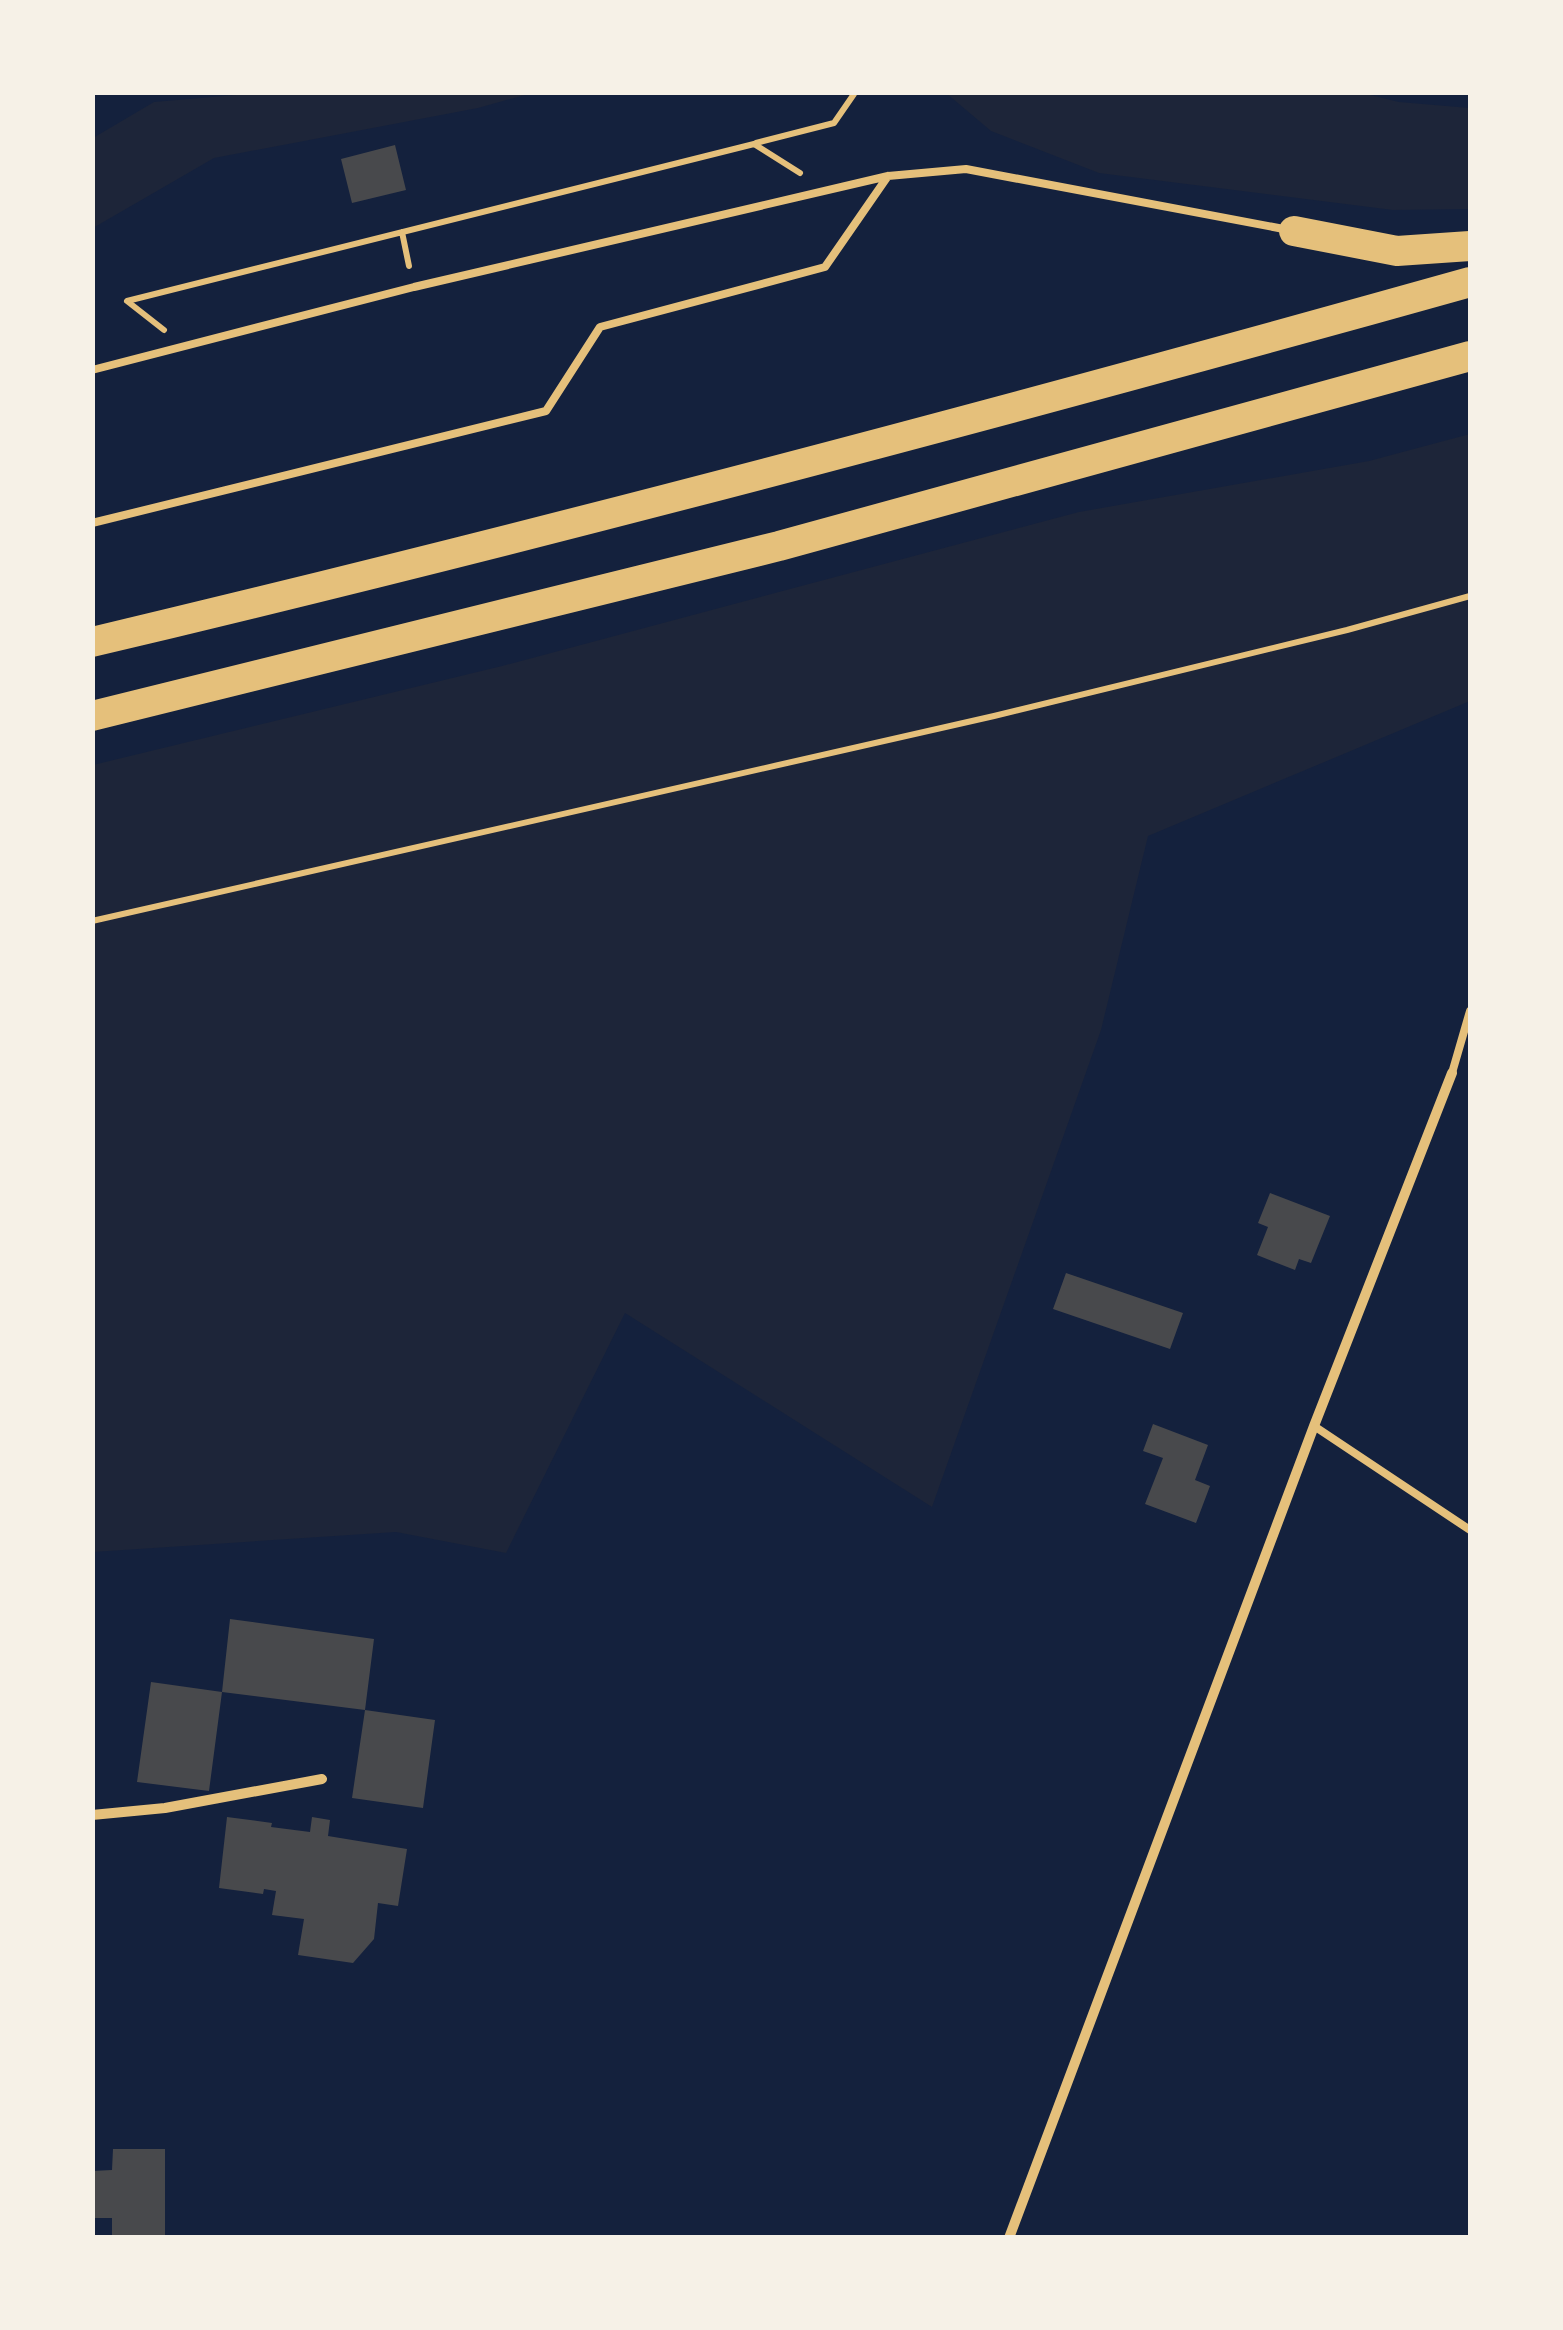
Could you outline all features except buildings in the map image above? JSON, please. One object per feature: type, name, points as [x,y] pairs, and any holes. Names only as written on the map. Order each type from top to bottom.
[{"type":"highway","points":[[1294,231],[1397,251],[1470,246]]},
{"type":"highway","points":[[92,642],[415,565],[1010,411],[1470,282]]},
{"type":"highway","points":[[92,716],[778,546],[1470,356]]},
{"type":"street","points":[[1009,2238],[1314,1426],[1452,1073]]},
{"type":"street","points":[[92,1815],[164,1808],[322,1779]]},
{"type":"lane","points":[[92,370],[414,287],[888,176],[966,168],[1294,231]]},
{"type":"lane","points":[[92,523],[546,411],[600,327],[825,267],[888,176]]},
{"type":"lane","points":[[1452,1073],[1470,1011]]},
{"type":"lane","points":[[1314,1426],[1470,1530]]},
{"type":"path","points":[[184,347],[127,300],[834,123],[852,92]]},
{"type":"path","points":[[754,144],[827,191]]},
{"type":"path","points":[[402,232],[414,287]]},
{"type":"path","points":[[92,921],[994,716],[1348,630],[1470,596]]},
{"type":"shaded area","points":[[269,92],[532,93],[478,108],[214,158],[93,228],[93,138],[154,102]]},
{"type":"shaded area","points":[[1358,92],[1399,102],[1470,108],[1470,209],[1393,210],[1099,173],[991,131],[946,93]]},
{"type":"shaded area","points":[[1470,434],[1470,701],[1148,836],[1101,1030],[932,1507],[625,1313],[506,1553],[396,1532],[93,1552],[93,765],[502,666],[1079,512],[1369,461]]}]
